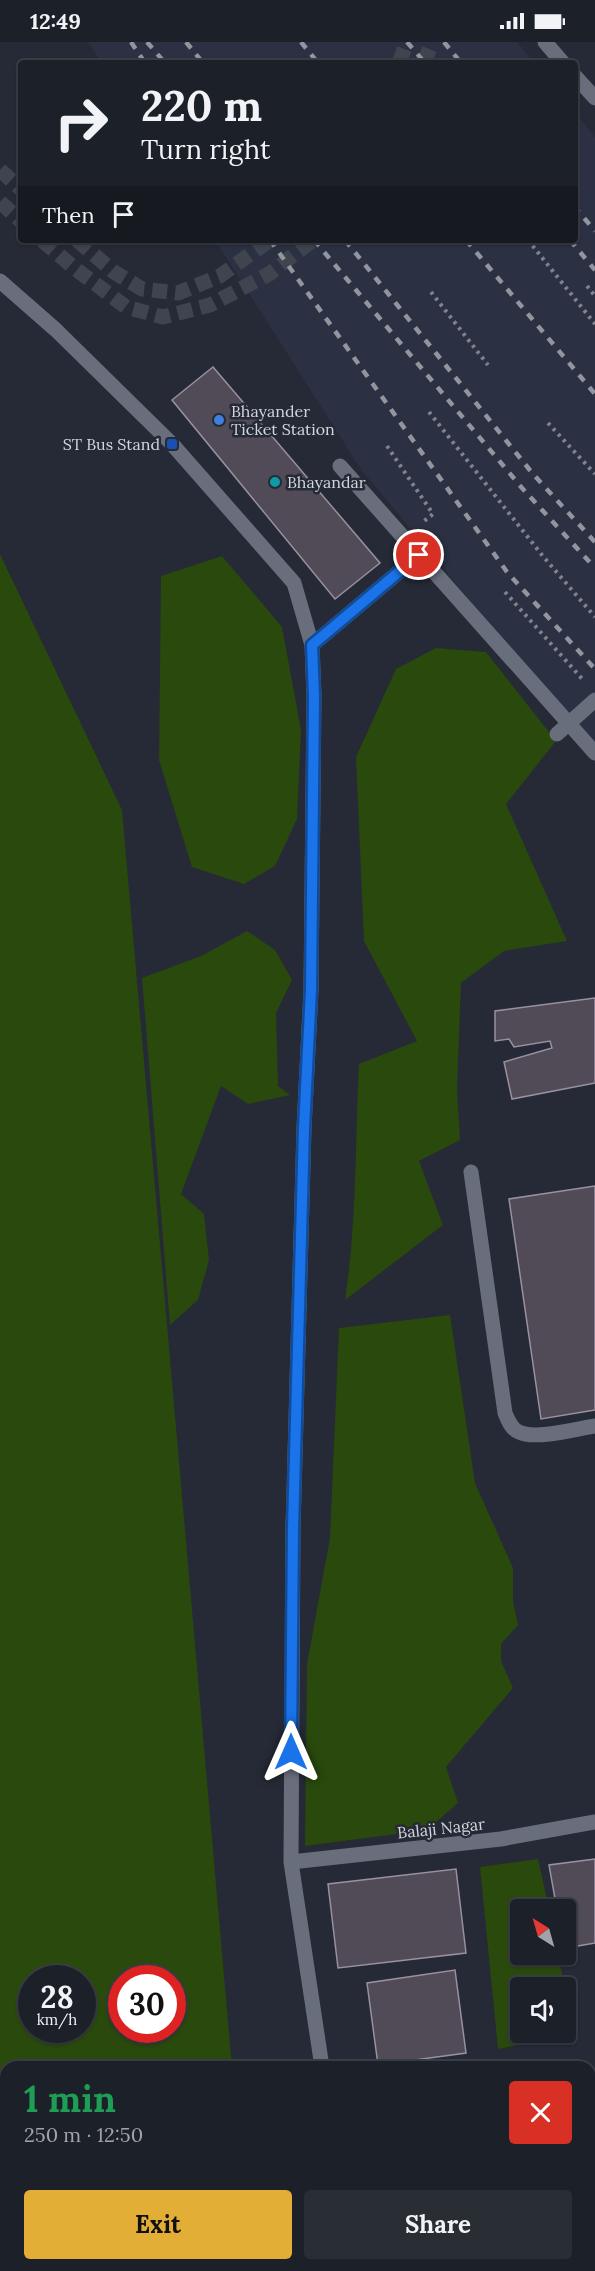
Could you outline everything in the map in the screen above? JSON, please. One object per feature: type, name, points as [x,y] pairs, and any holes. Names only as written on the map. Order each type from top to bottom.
[{"type":"street","points":[[545,42],[560,60]]},
{"type":"street","points":[[578,78],[593,91]]},
{"type":"street","points":[[0,281],[56,330],[172,444],[294,583],[312,645],[314,696],[311,990],[304,1140],[293,1528],[291,1862],[321,2061]]},
{"type":"street","points":[[340,466],[595,753]]},
{"type":"street","points":[[312,645],[419,555]]},
{"type":"street","points":[[557,734],[595,700]]},
{"type":"street","points":[[471,1172],[505,1413],[510,1425],[519,1432],[536,1435],[595,1426]]},
{"type":"street","name":"Balaji Nagar","points":[[291,1862],[501,1839],[595,1822]]},
{"type":"path","points":[[530,243],[595,324]]},
{"type":"path","points":[[587,286],[595,296]]},
{"type":"path","points":[[431,292],[488,365]]},
{"type":"path","points":[[429,412],[542,555],[595,616]]},
{"type":"path","points":[[548,423],[595,474]]},
{"type":"path","points":[[387,446],[433,514],[416,527]]},
{"type":"path","points":[[505,592],[587,685]]},
{"type":"shaded area","points":[[88,42],[517,42],[532,60],[100,60]]},
{"type":"shaded area","points":[[578,116],[595,137],[595,751],[360,468],[217,243],[578,243]]},
{"type":"green space","points":[[0,554],[122,810],[231,2061],[0,2061]]},
{"type":"green space","points":[[222,556],[282,627],[301,730],[297,819],[275,866],[244,884],[192,867],[159,760],[161,576]]},
{"type":"green space","points":[[436,648],[486,652],[556,741],[506,804],[567,941],[504,951],[461,983],[457,1089],[460,1140],[419,1161],[443,1225],[345,1300],[354,1212],[359,1064],[417,1041],[364,941],[356,757],[396,669]]},
{"type":"green space","points":[[247,931],[275,950],[292,980],[276,1013],[278,1086],[290,1095],[248,1104],[221,1086],[181,1194],[204,1214],[209,1260],[198,1300],[170,1325],[142,978],[201,956]]},
{"type":"green space","points":[[450,1315],[475,1483],[513,1568],[513,1601],[518,1625],[501,1644],[501,1661],[513,1688],[446,1767],[458,1803],[427,1830],[305,1846],[307,1664],[330,1538],[339,1328]]},
{"type":"green space","points":[[538,1859],[547,1899],[510,1899],[510,1965],[560,1965],[563,1977],[510,1977],[510,2043],[529,2043],[498,2049],[480,1867]]},
{"type":"building","name":"Bhayandar","points":[[213,367],[380,563],[335,599],[172,400]]},
{"type":"building","points":[[595,998],[595,1083],[512,1099],[504,1062],[552,1048],[550,1041],[514,1047],[509,1039],[495,1041],[495,1011]]},
{"type":"building","points":[[595,1186],[595,1410],[541,1419],[509,1199]]},
{"type":"building","points":[[595,1859],[595,1943],[576,1946],[576,1899],[555,1899],[549,1865]]},
{"type":"building","points":[[456,1869],[466,1953],[338,1968],[328,1884]]},
{"type":"building","points":[[455,1970],[466,2053],[407,2061],[377,2061],[367,1983]]},
{"type":"tunnel","points":[[400,60],[407,42]]},
{"type":"tunnel","points":[[425,60],[432,42]]},
{"type":"tunnel","points":[[0,170],[18,186]]},
{"type":"tunnel","points":[[0,202],[18,218]]},
{"type":"tunnel","points":[[45,243],[126,307],[163,317],[210,305],[269,274],[309,243]]},
{"type":"tunnel","points":[[80,243],[114,272],[142,289],[178,293],[220,276],[266,243]]},
{"type":"railway","points":[[131,42],[143,60]]},
{"type":"railway","points":[[147,42],[162,60]]},
{"type":"railway","points":[[186,42],[201,60]]},
{"type":"railway","points":[[301,42],[316,60]]},
{"type":"railway","points":[[407,42],[422,60]]},
{"type":"railway","points":[[444,42],[459,60]]},
{"type":"railway","points":[[578,211],[595,231]]},
{"type":"railway","points":[[272,243],[507,572],[595,669]]},
{"type":"railway","points":[[317,243],[522,488],[595,568]]},
{"type":"railway","points":[[347,243],[533,474],[595,542]]},
{"type":"railway","points":[[469,243],[595,394]]},
{"type":"railway","points":[[572,243],[595,270]]},
{"type":"place","name":"Bhayander Ticket Station","points":[[219,420]]},
{"type":"place","name":"ST Bus Stand","points":[[172,444]]},
{"type":"place","name":"Bhayandar","points":[[275,482]]},
{"type":"route","points":[[291,1752],[293,1528],[304,1128],[311,990],[314,696],[312,645],[419,555]]}]
